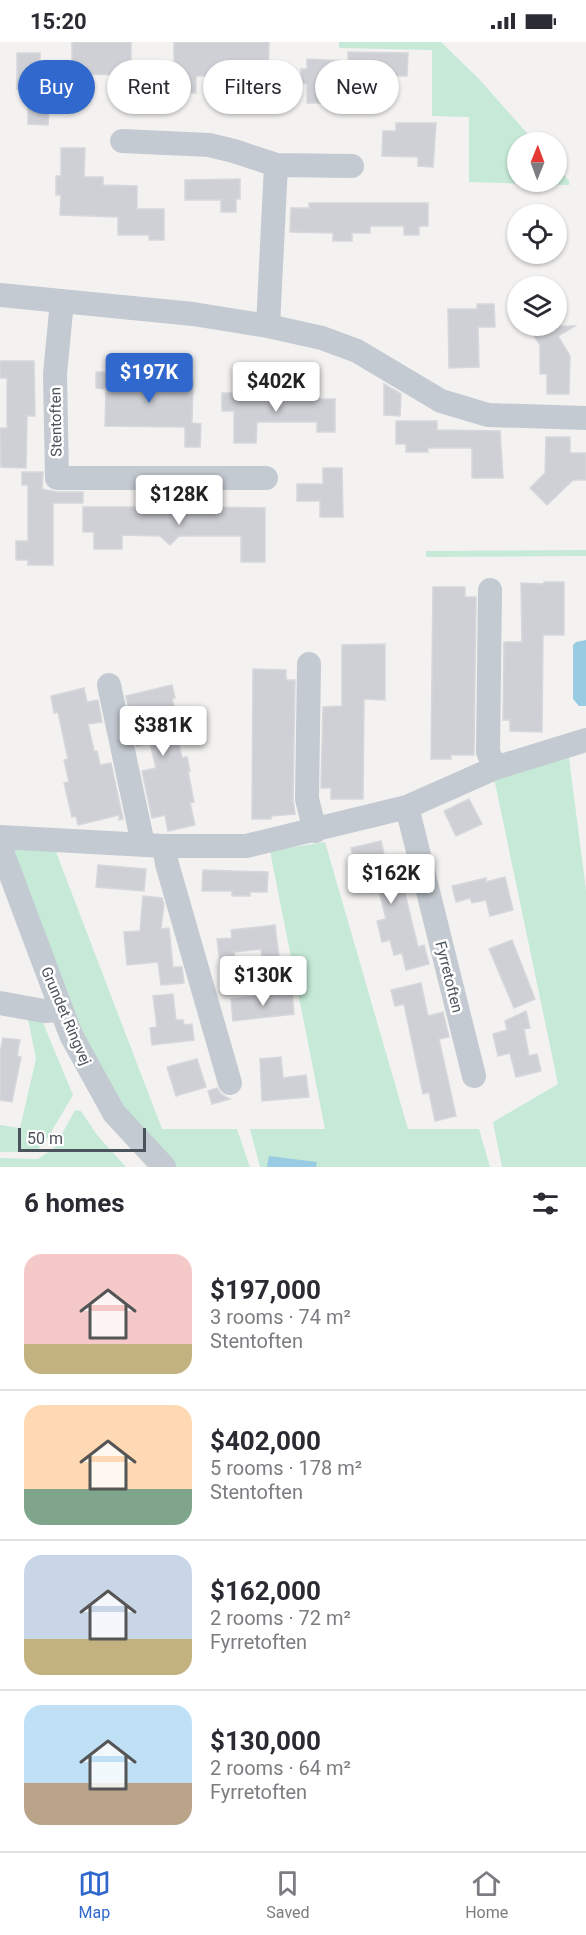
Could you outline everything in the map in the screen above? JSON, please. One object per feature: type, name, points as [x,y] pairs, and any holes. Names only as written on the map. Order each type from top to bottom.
[{"type":"street","points":[[122,141],[209,145],[276,165],[352,166]]},
{"type":"street","points":[[268,326],[276,165]]},
{"type":"street","points":[[0,295],[193,314],[268,326],[322,338],[357,351],[441,401],[488,415],[586,418]]},
{"type":"street","name":"Stentoften","points":[[62,301],[55,374],[57,478],[266,478]]},
{"type":"street","points":[[490,590],[488,752],[495,768]]},
{"type":"street","points":[[309,664],[307,799],[315,831]]},
{"type":"street","points":[[109,686],[153,845],[167,864],[230,1083]]},
{"type":"street","points":[[0,837],[153,845],[246,846],[407,807],[495,768],[586,740]]},
{"type":"street","name":"Fyrretoften","points":[[407,807],[474,1076]]},
{"type":"street","name":"Grundet Ringvej","points":[[0,846],[71,1035],[114,1113],[155,1164]]},
{"type":"street","points":[[0,1003],[44,1011],[62,1010]]},
{"type":"green space","points":[[339,42],[441,42],[479,79],[526,132],[507,132],[507,183],[469,182],[469,117],[432,116],[432,50],[339,48]]},
{"type":"green space","points":[[586,550],[586,556],[426,557],[426,551]]},
{"type":"green space","points":[[569,758],[586,890],[586,1167],[502,1167],[493,1122],[558,1084],[494,778]]},
{"type":"green space","points":[[325,842],[408,1129],[479,1129],[490,1167],[260,1167],[250,1129],[325,1129],[270,851]]},
{"type":"green space","points":[[53,844],[162,1129],[237,1129],[250,1167],[176,1167],[133,1123],[95,1063],[60,982],[13,850]]},
{"type":"green space","points":[[41,1018],[73,1095],[44,1144],[34,1152],[0,1152],[0,1125],[20,1128],[36,1059],[28,1019]]},
{"type":"green space","points":[[75,1110],[81,1111],[97,1135],[126,1167],[0,1167],[0,1158],[38,1159],[55,1147]]},
{"type":"water","points":[[586,640],[586,706],[579,706],[573,699],[573,645]]},
{"type":"water","points":[[269,1156],[317,1162],[316,1167],[267,1167]]},
{"type":"building","points":[[72,42],[131,42],[131,60],[107,60],[107,75],[95,74],[95,60],[72,60]]},
{"type":"building","points":[[174,42],[269,42],[268,60],[203,60],[203,76],[196,76],[196,93],[191,93],[191,60],[174,60]]},
{"type":"building","points":[[348,52],[408,53],[407,76],[399,76],[399,60],[348,60]]},
{"type":"building","points":[[17,53],[40,53],[40,60],[18,60],[17,89]]},
{"type":"building","points":[[307,59],[328,60],[315,60],[315,103],[307,103],[307,84],[303,83],[303,69],[307,69]]},
{"type":"building","points":[[28,114],[49,114],[48,125],[28,124]]},
{"type":"building","points":[[396,123],[436,123],[433,167],[418,166],[418,157],[382,156],[383,131],[396,131]]},
{"type":"building","points":[[61,148],[85,148],[84,177],[103,177],[103,185],[137,186],[137,209],[164,209],[164,240],[149,240],[149,235],[118,235],[118,217],[60,215],[61,195],[56,195],[56,176],[61,176]]},
{"type":"building","points":[[240,179],[240,199],[236,199],[236,212],[221,212],[221,200],[185,200],[185,180]]},
{"type":"building","points":[[309,203],[428,203],[428,226],[419,226],[419,235],[404,235],[404,226],[370,226],[370,233],[352,233],[352,241],[333,241],[333,233],[290,232],[291,208],[309,208]]},
{"type":"building","points":[[477,304],[494,304],[495,327],[478,327],[479,367],[449,368],[448,309],[477,309]]},
{"type":"building","points":[[534,336],[558,336],[570,356],[569,394],[547,394],[547,374],[540,374],[540,345]]},
{"type":"building","points":[[0,361],[34,361],[35,416],[27,416],[26,468],[1,467],[0,428],[7,428],[7,378],[0,378]]},
{"type":"building","points":[[96,372],[130,372],[130,379],[193,380],[192,423],[201,424],[200,447],[185,447],[185,427],[105,426],[106,389],[96,388]]},
{"type":"building","points":[[384,384],[401,394],[400,416],[384,415]]},
{"type":"building","points":[[222,393],[261,393],[261,399],[335,399],[335,432],[317,432],[317,422],[257,422],[256,443],[234,443],[234,411],[222,411]]},
{"type":"building","points":[[396,421],[437,421],[437,430],[500,431],[503,478],[472,478],[472,448],[428,448],[428,452],[406,452],[406,444],[396,444]]},
{"type":"building","points":[[546,437],[570,437],[570,453],[586,453],[586,480],[573,480],[547,505],[530,488],[545,473]]},
{"type":"building","points":[[323,468],[342,468],[343,517],[320,517],[320,501],[297,501],[297,484],[323,484]]},
{"type":"building","points":[[22,472],[43,472],[42,489],[57,492],[83,492],[83,503],[53,503],[53,565],[28,565],[28,560],[16,560],[16,541],[28,541],[28,485],[22,485]]},
{"type":"building","points":[[83,507],[142,507],[142,511],[204,512],[204,507],[265,508],[265,562],[241,562],[241,536],[179,536],[170,545],[160,536],[122,535],[122,549],[94,549],[94,532],[83,532]]},
{"type":"building","points":[[544,582],[564,582],[564,635],[543,635],[542,732],[510,731],[510,720],[503,720],[504,642],[522,642],[521,583],[544,584]]},
{"type":"building","points":[[433,587],[465,587],[465,597],[476,597],[474,755],[451,755],[451,759],[431,759]]},
{"type":"building","points":[[385,644],[385,700],[364,699],[363,799],[331,799],[331,788],[321,788],[323,707],[342,706],[342,645]]},
{"type":"building","points":[[253,669],[286,670],[286,680],[295,680],[293,799],[295,814],[271,816],[271,819],[252,819]]},
{"type":"building","points":[[172,685],[175,698],[172,698],[177,720],[173,721],[182,758],[187,757],[190,771],[188,771],[194,802],[190,803],[195,825],[168,831],[165,815],[152,818],[142,771],[156,768],[150,743],[137,746],[126,696]]},
{"type":"building","points":[[84,688],[87,702],[98,700],[102,722],[88,724],[94,751],[97,751],[100,765],[111,763],[123,819],[119,820],[119,815],[78,825],[76,816],[72,817],[64,783],[69,782],[64,760],[68,759],[58,712],[54,713],[51,696]]},
{"type":"building","points":[[469,799],[482,824],[456,836],[444,811]]},
{"type":"building","points":[[381,841],[389,876],[400,873],[418,947],[424,945],[429,964],[406,970],[402,953],[394,955],[390,940],[382,942],[377,921],[386,919],[379,891],[371,893],[366,870],[356,872],[351,848]]},
{"type":"building","points":[[98,865],[146,869],[144,891],[96,887]]},
{"type":"building","points":[[203,870],[268,872],[267,892],[250,892],[250,896],[232,896],[232,891],[202,891]]},
{"type":"building","points":[[505,877],[513,910],[490,916],[486,900],[472,903],[470,898],[456,902],[452,886],[486,878],[486,882]]},
{"type":"building","points":[[143,896],[162,898],[164,904],[161,929],[169,928],[173,967],[182,967],[184,983],[161,985],[158,962],[127,965],[124,932],[140,931]]},
{"type":"building","points":[[275,925],[279,957],[262,959],[261,949],[234,952],[236,968],[221,970],[217,939],[232,938],[231,930]]},
{"type":"building","points":[[512,940],[535,999],[514,1008],[489,949]]},
{"type":"building","points":[[421,983],[428,1016],[443,1012],[449,1037],[439,1039],[456,1116],[435,1121],[429,1092],[423,1094],[404,1004],[395,1006],[391,990]]},
{"type":"building","points":[[292,992],[294,1014],[233,1021],[231,999]]},
{"type":"building","points":[[173,994],[176,1020],[183,1020],[184,1025],[192,1024],[194,1040],[152,1045],[150,1028],[157,1027],[153,996]]},
{"type":"building","points":[[526,1011],[530,1028],[524,1029],[529,1056],[537,1054],[541,1071],[516,1077],[510,1053],[498,1056],[493,1034],[507,1030],[505,1021]]},
{"type":"building","points":[[3,1038],[20,1040],[17,1056],[21,1057],[12,1102],[0,1100],[0,1052]]},
{"type":"building","points":[[281,1057],[283,1078],[306,1075],[309,1097],[262,1101],[260,1059]]},
{"type":"building","points":[[197,1059],[206,1087],[176,1096],[167,1067]]},
{"type":"building","points":[[217,1088],[221,1094],[230,1099],[212,1104],[208,1091]]}]
